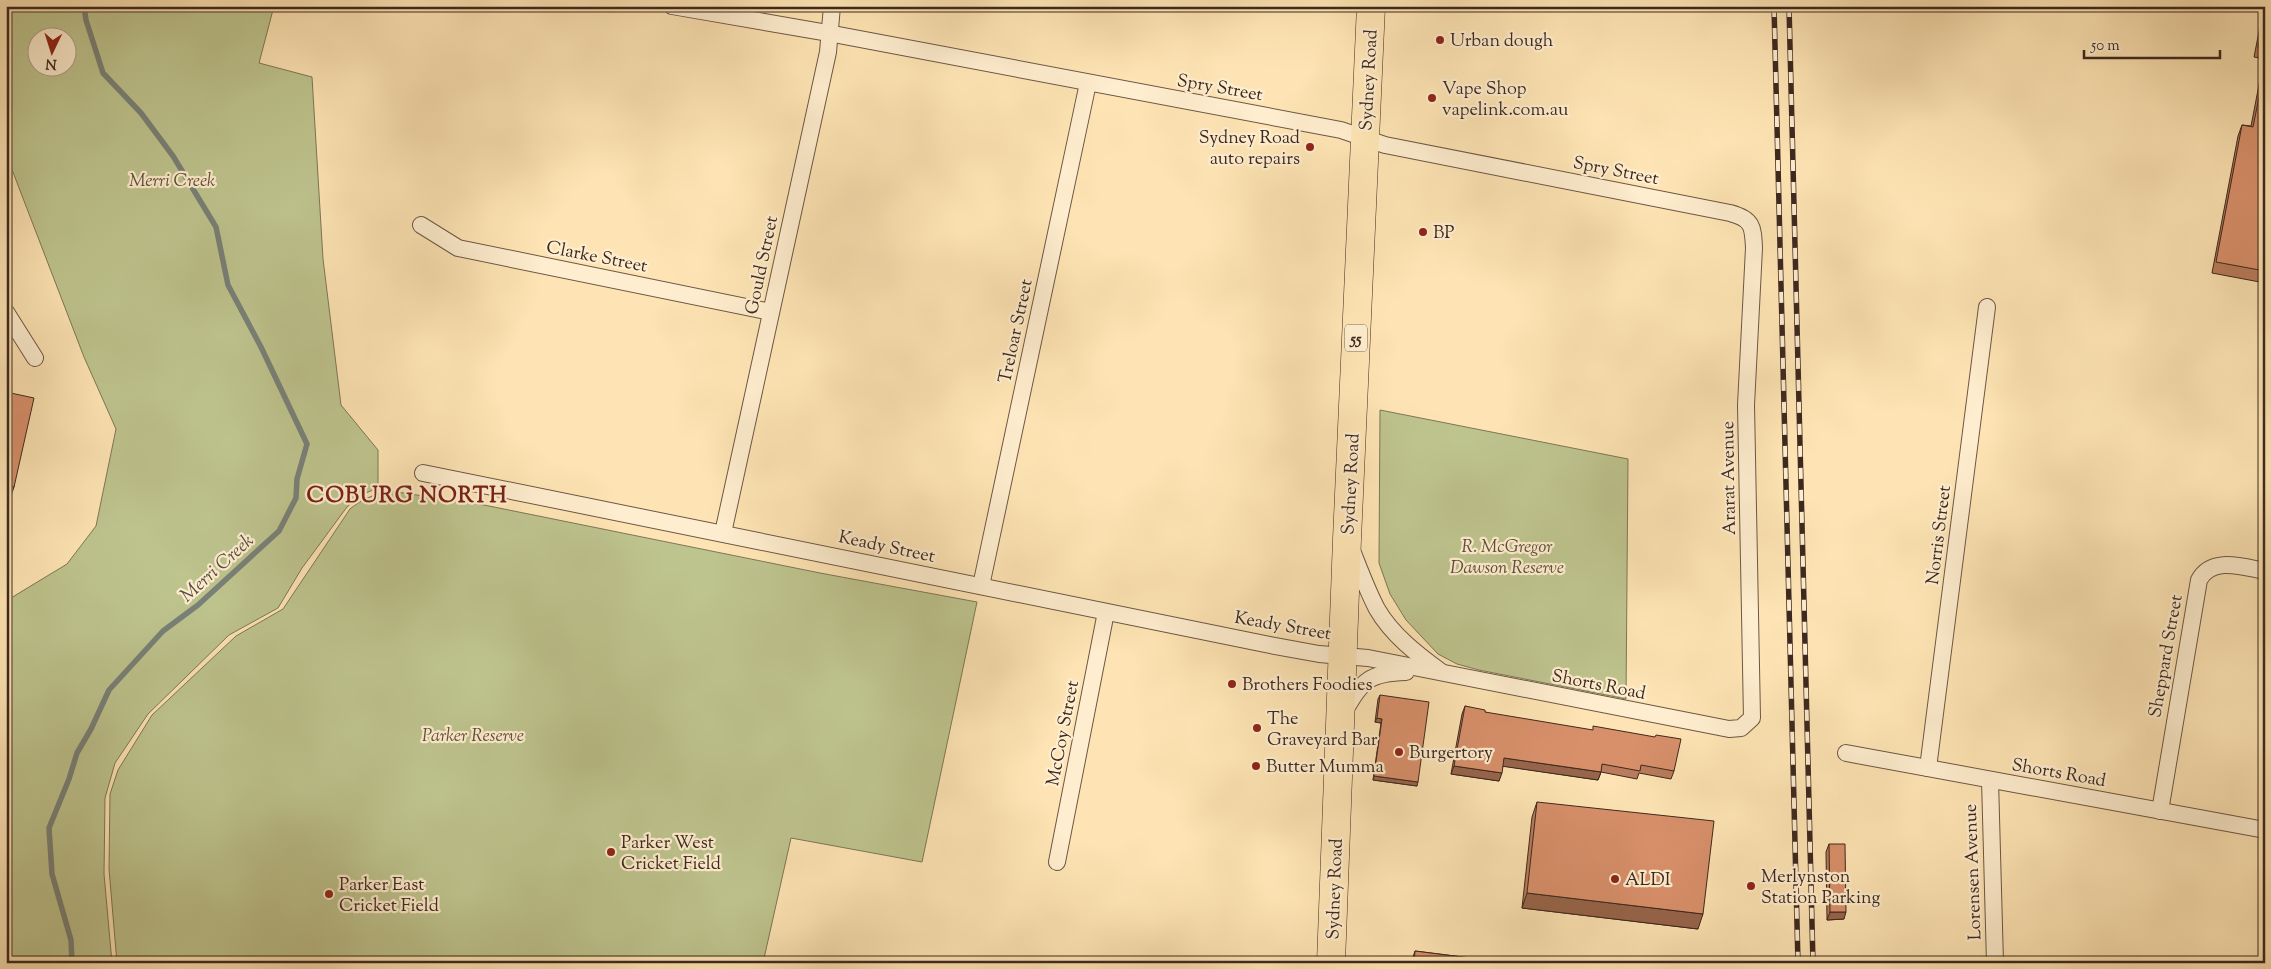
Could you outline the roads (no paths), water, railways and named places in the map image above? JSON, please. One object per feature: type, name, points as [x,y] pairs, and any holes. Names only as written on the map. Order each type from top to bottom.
[{"type":"highway","name":"Sydney Road","points":[[1332,963],[1347,539],[1371,6]]},
{"type":"street","name":"Spry Street","points":[[672,6],[828,33],[1340,130],[1385,145],[1740,216],[1748,220],[1753,228]]},
{"type":"street","name":"Gould Street","points":[[723,533],[828,52],[828,33],[832,6]]},
{"type":"street","name":"Treloar Street","points":[[981,586],[1088,83]]},
{"type":"street","name":"Clarke Street","points":[[421,225],[458,248],[771,312]]},
{"type":"street","name":"Ararat Avenue","points":[[1746,726],[1752,718],[1746,405],[1754,248],[1753,228]]},
{"type":"street","name":"Norris Street","points":[[1928,768],[1987,307]]},
{"type":"street","points":[[6,312],[35,358]]},
{"type":"street","name":"Keady Street","points":[[423,473],[1270,645],[1319,654],[1343,655]]},
{"type":"street","name":"Shorts Road","points":[[1347,539],[1378,610],[1393,630],[1436,672]]},
{"type":"street","name":"Sheppard Street","points":[[2160,810],[2199,580],[2202,574],[2217,565],[2231,565],[2265,571]]},
{"type":"street","name":"McCoy Street","points":[[1057,862],[1106,612]]},
{"type":"street","name":"Shorts Road","points":[[1343,655],[1368,658],[1729,729],[1746,726]]},
{"type":"street","name":"Shorts Road","points":[[1340,718],[1359,686],[1369,678],[1390,672],[1436,672]]},
{"type":"street","name":"Shorts Road","points":[[1846,753],[2265,830]]},
{"type":"street","name":"Lorensen Avenue","points":[[1990,780],[1995,963]]},
{"type":"waterway","name":"Merri Creek","points":[[72,963],[71,940],[52,874],[49,828],[69,779],[77,753],[91,729],[109,690],[163,631],[198,605],[279,531],[296,498],[297,479],[307,444],[261,347],[228,285],[216,227],[173,156],[141,113],[103,73],[86,20],[84,6]]},
{"type":"railway","points":[[1774,6],[1798,963]]},
{"type":"railway","points":[[1789,6],[1813,963]]},
{"type":"place","name":"Urban dough","points":[[1440,40]]},
{"type":"place","name":"Vape Shop vapelink.com.au","points":[[1432,98]]},
{"type":"place","name":"Sydney Road auto repairs","points":[[1310,147]]},
{"type":"place","name":"BP","points":[[1423,232]]},
{"type":"place","name":"Brothers Foodies","points":[[1232,684]]},
{"type":"place","name":"The Graveyard Bar","points":[[1257,728]]},
{"type":"place","name":"Burgertory","points":[[1399,752]]},
{"type":"place","name":"Butter Mumma","points":[[1256,766]]},
{"type":"place","name":"Parker West Cricket Field","points":[[611,852]]},
{"type":"place","name":"ALDI","points":[[1615,879]]},
{"type":"place","name":"Merlynston Station Parking","points":[[1751,886]]},
{"type":"place","name":"Parker East Cricket Field","points":[[329,894]]},
{"type":"district","name":"COBURG NORTH","points":[[407,494]]},
{"type":"park label","name":"R. McGregor Dawson Reserve","points":[[1507,556]]},
{"type":"park label","name":"Parker Reserve","points":[[473,735]]}]
